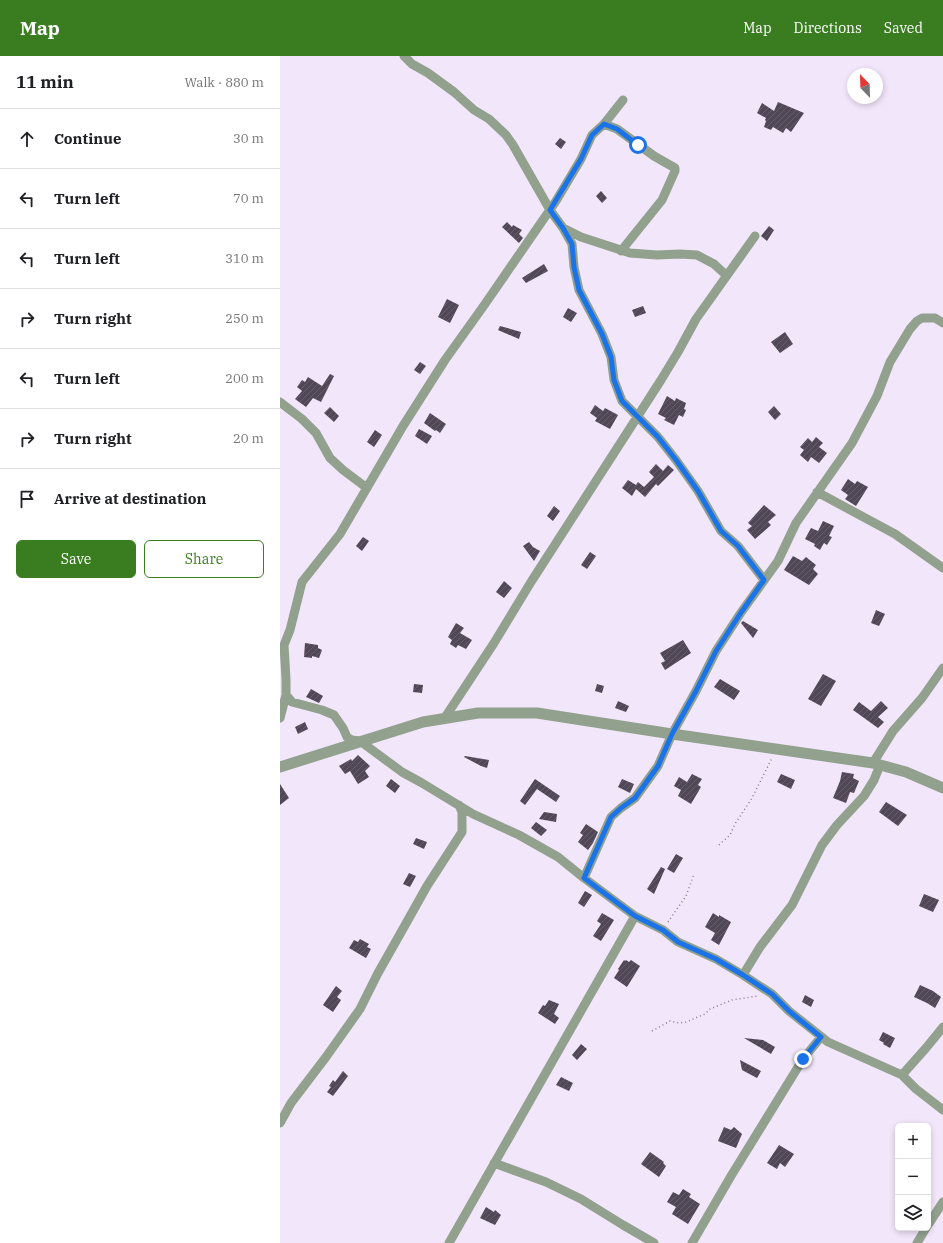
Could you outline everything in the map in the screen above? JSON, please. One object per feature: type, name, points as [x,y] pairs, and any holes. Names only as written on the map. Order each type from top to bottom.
[{"type":"street","points":[[404,56],[412,64],[428,73],[454,92],[474,110],[489,119],[506,135],[517,151],[550,210],[572,244],[574,267],[579,290],[602,334],[609,351],[614,380],[622,401],[658,437],[698,491],[721,531],[738,546],[764,580]]},
{"type":"street","points":[[280,718],[286,695],[284,645],[290,630],[302,582],[340,534],[403,426],[445,360],[486,304],[550,210],[581,159],[592,135],[604,124],[623,100]]},
{"type":"street","points":[[604,124],[617,129],[654,156],[675,168],[662,200],[621,251]]},
{"type":"street","points":[[563,228],[581,237],[630,253],[697,255],[714,264],[726,275]]},
{"type":"street","points":[[444,719],[494,643],[678,352],[696,319],[755,236]]},
{"type":"street","points":[[572,244],[581,237]]},
{"type":"street","points":[[584,878],[611,817],[635,798],[658,766],[672,734],[716,651],[740,614],[778,561],[796,523],[852,443],[877,396],[890,362],[910,329],[922,318],[936,318],[943,323]]},
{"type":"street","points":[[280,403],[302,419],[316,433],[330,458],[367,488]]},
{"type":"street","points":[[817,492],[895,534],[943,568]]},
{"type":"street","points":[[743,975],[760,947],[792,905],[822,845],[836,825],[864,796],[874,780],[876,764],[893,731],[922,698],[943,668]]},
{"type":"street","points":[[286,695],[292,702],[322,710],[334,715],[347,737],[352,740],[360,741],[402,772],[473,814],[519,835],[551,854],[635,916],[663,930],[678,942],[716,959],[772,994],[789,1011],[828,1042],[902,1075],[916,1089],[943,1110]]},
{"type":"street","points":[[280,767],[422,722],[478,713],[537,713],[876,764],[906,772],[943,788]]},
{"type":"street","points":[[280,1122],[291,1104],[360,1009],[378,973],[427,886],[462,832],[462,812],[459,805]]},
{"type":"street","points":[[449,1243],[635,916]]},
{"type":"street","points":[[902,1075],[943,1027]]},
{"type":"street","points":[[692,1243],[731,1176],[803,1059],[821,1037]]},
{"type":"street","points":[[494,1163],[546,1182],[581,1199],[654,1243]]},
{"type":"street","points":[[931,1220],[943,1202]]},
{"type":"street","points":[[917,1243],[924,1231]]},
{"type":"path","points":[[719,845],[730,835],[735,824],[752,798],[777,749]]},
{"type":"path","points":[[663,930],[686,896],[694,874]]},
{"type":"path","points":[[652,1031],[670,1021],[679,1023],[696,1018],[706,1014],[710,1009],[732,1000],[772,994]]},
{"type":"building","points":[[778,102],[804,113],[791,132],[786,128],[783,133],[773,127],[771,130],[764,127],[766,118],[757,113],[762,103],[774,111]]},
{"type":"building","points":[[560,138],[566,142],[561,149],[555,144]]},
{"type":"building","points":[[601,191],[607,198],[602,203],[596,196]]},
{"type":"building","points":[[507,222],[512,227],[513,225],[522,230],[519,234],[523,238],[519,243],[502,227]]},
{"type":"building","points":[[769,226],[774,230],[767,241],[761,236]]},
{"type":"building","points":[[544,264],[548,271],[526,283],[522,278]]},
{"type":"building","points":[[447,299],[459,305],[450,323],[438,317]]},
{"type":"building","points":[[643,306],[646,313],[635,317],[632,310]]},
{"type":"building","points":[[568,308],[577,313],[571,322],[563,317]]},
{"type":"building","points":[[500,326],[521,332],[519,339],[498,330]]},
{"type":"building","points":[[785,332],[793,344],[780,353],[771,342]]},
{"type":"building","points":[[420,362],[426,366],[420,374],[414,370]]},
{"type":"building","points":[[330,374],[334,376],[321,402],[313,398],[306,407],[295,399],[302,391],[297,387],[302,380],[305,382],[308,377],[322,386]]},
{"type":"building","points":[[667,396],[675,401],[676,398],[686,403],[684,409],[686,410],[683,417],[679,415],[674,425],[664,420],[666,418],[658,414]]},
{"type":"building","points":[[595,405],[603,411],[605,408],[618,415],[610,429],[595,421],[597,418],[590,413]]},
{"type":"building","points":[[774,406],[781,414],[775,420],[768,412]]},
{"type":"building","points":[[330,407],[339,416],[334,422],[324,413]]},
{"type":"building","points":[[430,413],[446,424],[440,433],[424,423]]},
{"type":"building","points":[[419,429],[432,436],[427,444],[415,436]]},
{"type":"building","points":[[375,430],[382,435],[374,447],[367,442]]},
{"type":"building","points":[[816,437],[823,443],[819,447],[827,453],[819,463],[811,457],[808,462],[800,455],[804,450],[800,447],[808,438],[812,442]]},
{"type":"building","points":[[656,464],[663,471],[668,465],[674,470],[658,486],[656,484],[645,497],[636,489],[632,496],[622,488],[628,480],[636,485],[638,482],[644,487],[654,477],[649,472]]},
{"type":"building","points":[[848,479],[855,484],[857,481],[868,487],[856,506],[845,499],[848,495],[841,490]]},
{"type":"building","points":[[764,505],[776,515],[768,522],[771,525],[755,539],[747,530],[752,526],[748,523]]},
{"type":"building","points":[[554,506],[560,511],[553,521],[547,516]]},
{"type":"building","points":[[823,521],[834,526],[829,536],[832,537],[827,545],[824,543],[820,550],[814,546],[815,544],[805,539],[811,528],[818,531]]},
{"type":"building","points":[[363,537],[369,541],[362,551],[356,546]]},
{"type":"building","points":[[529,542],[533,547],[540,551],[534,561],[523,546]]},
{"type":"building","points":[[590,552],[596,556],[587,569],[581,565]]},
{"type":"building","points":[[793,556],[802,561],[806,557],[816,565],[813,569],[818,574],[809,585],[784,570]]},
{"type":"building","points":[[504,581],[512,588],[504,598],[496,592]]},
{"type":"building","points":[[876,610],[885,614],[879,626],[871,623]]},
{"type":"building","points":[[743,621],[758,630],[753,638],[741,623]]},
{"type":"building","points":[[456,623],[464,628],[460,633],[472,640],[466,649],[458,645],[456,648],[450,644],[452,640],[448,637]]},
{"type":"building","points":[[683,640],[691,653],[665,670],[661,663],[665,661],[660,653]]},
{"type":"building","points":[[305,643],[318,645],[318,648],[322,650],[319,658],[312,656],[312,658],[304,657]]},
{"type":"building","points":[[823,674],[836,681],[821,706],[808,699]]},
{"type":"building","points":[[720,679],[740,691],[734,700],[714,687]]},
{"type":"building","points":[[414,684],[423,685],[422,693],[413,692]]},
{"type":"building","points":[[597,684],[604,686],[602,693],[595,691]]},
{"type":"building","points":[[311,689],[323,696],[319,703],[306,697]]},
{"type":"building","points":[[618,701],[629,706],[626,712],[615,708]]},
{"type":"building","points":[[881,701],[888,708],[878,717],[884,722],[878,728],[853,710],[859,702],[871,711]]},
{"type":"building","points":[[305,722],[308,729],[298,734],[295,727]]},
{"type":"building","points":[[358,755],[370,766],[365,771],[369,777],[358,784],[350,771],[345,774],[339,766],[351,759],[352,761]]},
{"type":"building","points":[[464,757],[489,760],[487,768]]},
{"type":"building","points":[[842,772],[854,774],[853,778],[859,781],[854,793],[850,792],[846,803],[833,798]]},
{"type":"building","points":[[692,774],[702,779],[698,785],[701,787],[691,804],[678,796],[681,790],[674,786],[679,777],[687,782]]},
{"type":"building","points":[[781,774],[795,780],[791,789],[777,782]]},
{"type":"building","points":[[391,779],[400,786],[395,793],[386,786]]},
{"type":"building","points":[[535,779],[560,796],[556,802],[537,789],[525,805],[520,801]]},
{"type":"building","points":[[622,779],[634,784],[630,793],[618,787]]},
{"type":"building","points":[[280,784],[289,798],[280,805]]},
{"type":"building","points":[[886,802],[907,815],[898,826],[879,812]]},
{"type":"building","points":[[544,812],[557,814],[556,822],[539,819]]},
{"type":"building","points":[[536,822],[547,830],[541,836],[531,828]]},
{"type":"building","points":[[586,824],[598,832],[588,850],[578,842],[583,835],[580,833]]},
{"type":"building","points":[[416,838],[427,842],[424,849],[413,844]]},
{"type":"building","points":[[676,854],[683,858],[674,873],[667,869]]},
{"type":"building","points":[[661,867],[665,869],[654,894],[647,889]]},
{"type":"building","points":[[409,873],[416,876],[410,887],[403,884]]},
{"type":"building","points":[[585,891],[592,895],[584,907],[578,903]]},
{"type":"building","points":[[924,894],[939,900],[933,912],[919,906]]},
{"type":"building","points":[[602,913],[614,920],[601,941],[593,936],[601,924],[597,921]]},
{"type":"building","points":[[713,913],[731,922],[719,945],[711,940],[715,933],[705,927]]},
{"type":"building","points":[[360,939],[369,944],[367,947],[371,949],[366,958],[349,948],[354,940],[358,942]]},
{"type":"building","points":[[624,960],[629,962],[631,960],[640,966],[627,987],[614,978]]},
{"type":"building","points":[[920,985],[933,991],[941,997],[935,1008],[914,997]]},
{"type":"building","points":[[336,986],[342,991],[337,997],[341,1000],[333,1012],[323,1005]]},
{"type":"building","points":[[805,995],[814,1000],[811,1007],[802,1002]]},
{"type":"building","points":[[549,1000],[559,1004],[554,1014],[559,1018],[555,1024],[538,1013],[543,1005],[545,1006]]},
{"type":"building","points":[[883,1032],[895,1038],[890,1048],[879,1040]]},
{"type":"building","points":[[744,1038],[763,1040],[775,1047],[771,1054]]},
{"type":"building","points":[[581,1044],[587,1049],[577,1060],[572,1055]]},
{"type":"building","points":[[740,1060],[761,1071],[757,1078],[742,1070]]},
{"type":"building","points":[[343,1071],[348,1076],[333,1096],[327,1092],[331,1087],[329,1086],[333,1080],[335,1082]]},
{"type":"building","points":[[561,1077],[573,1083],[569,1091],[556,1085]]},
{"type":"building","points":[[724,1127],[731,1130],[734,1127],[742,1134],[736,1148],[718,1141]]},
{"type":"building","points":[[779,1145],[794,1154],[785,1167],[780,1163],[777,1169],[767,1163]]},
{"type":"building","points":[[650,1152],[664,1162],[663,1163],[666,1166],[659,1177],[641,1164]]},
{"type":"building","points":[[683,1189],[691,1194],[689,1197],[700,1204],[688,1224],[672,1214],[676,1207],[667,1202],[673,1192],[679,1195]]},
{"type":"building","points":[[486,1207],[494,1212],[495,1210],[501,1215],[495,1225],[480,1218]]},
{"type":"route","points":[[638,145],[617,129],[604,124],[592,135],[581,159],[550,210],[572,244],[574,267],[579,290],[602,334],[611,357],[614,380],[622,401],[658,437],[698,491],[721,531],[738,546],[764,580],[716,651],[672,734],[658,766],[635,798],[611,817],[584,878],[635,916],[663,930],[678,942],[716,959],[772,994],[789,1011],[821,1037],[803,1059]]}]
